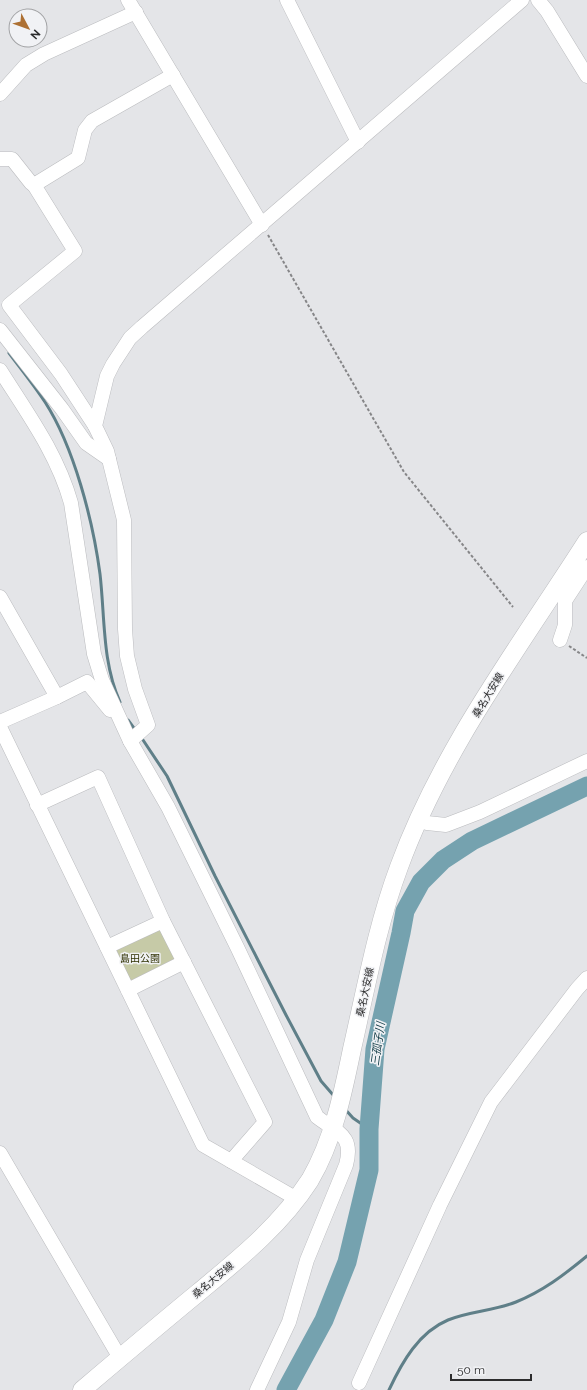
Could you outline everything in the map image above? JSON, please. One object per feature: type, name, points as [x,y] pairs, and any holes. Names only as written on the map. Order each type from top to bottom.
[{"type":"main road","name":"桑名大安線","points":[[82,1390],[255,1245],[282,1217],[311,1177],[334,1124],[379,927],[399,867],[419,819],[440,777],[483,702],[587,541]]},
{"type":"street","points":[[287,0],[358,142]]},
{"type":"street","points":[[95,426],[107,376],[112,364],[130,338],[522,0]]},
{"type":"street","points":[[538,0],[547,11],[587,76]]},
{"type":"street","points":[[0,94],[26,65],[132,6],[262,225]]},
{"type":"street","points":[[34,184],[78,158],[85,130],[92,121],[173,76]]},
{"type":"street","points":[[0,159],[12,158],[31,183],[34,184],[75,251],[9,305],[61,374],[95,426],[109,459],[124,520],[125,629],[128,656],[134,689],[148,725],[132,739]]},
{"type":"street","points":[[0,323],[18,353]]},
{"type":"street","points":[[0,330],[62,409],[86,444],[109,459]]},
{"type":"street","points":[[0,370],[45,440],[65,480],[72,510],[94,654],[120,722]]},
{"type":"street","points":[[560,640],[565,625],[565,601],[587,567]]},
{"type":"street","points":[[0,597],[57,697]]},
{"type":"street","points":[[0,722],[87,682],[132,739],[238,949],[317,1118],[334,1124],[347,1141],[349,1153],[346,1165],[307,1260],[289,1322],[257,1390]]},
{"type":"street","points":[[0,727],[203,1145],[297,1198]]},
{"type":"street","points":[[419,819],[427,823],[446,825],[480,812],[587,761]]},
{"type":"street","points":[[37,805],[98,777],[163,921],[265,1122],[231,1161]]},
{"type":"street","points":[[107,947],[163,921]]},
{"type":"street","points":[[128,990],[184,962]]},
{"type":"street","points":[[359,1383],[440,1205],[491,1102],[587,978]]},
{"type":"street","points":[[0,1153],[120,1358]]},
{"type":"path","points":[[262,225],[404,472],[513,607]]},
{"type":"path","points":[[560,640],[587,658]]},
{"type":"green space","name":"島田公園","points":[[163,924],[180,960],[130,986],[111,949]]},
{"type":"waterway","points":[[9,353],[41,396],[55,420],[65,440],[81,485],[97,553],[107,655],[114,687],[120,702]]},
{"type":"waterway","points":[[128,720],[136,731]]},
{"type":"waterway","points":[[141,737],[167,776],[215,876],[286,1015],[321,1081],[334,1096]]},
{"type":"waterway","name":"三孤子川","points":[[286,1390],[324,1320],[347,1262],[369,1170],[369,1129],[375,1049],[405,911],[421,882],[443,860],[472,841],[587,786]]},
{"type":"waterway","points":[[344,1108],[353,1118],[369,1129]]},
{"type":"waterway","points":[[389,1390],[412,1349],[428,1332],[438,1325],[456,1317],[508,1305],[526,1298],[553,1282],[587,1256]]}]
